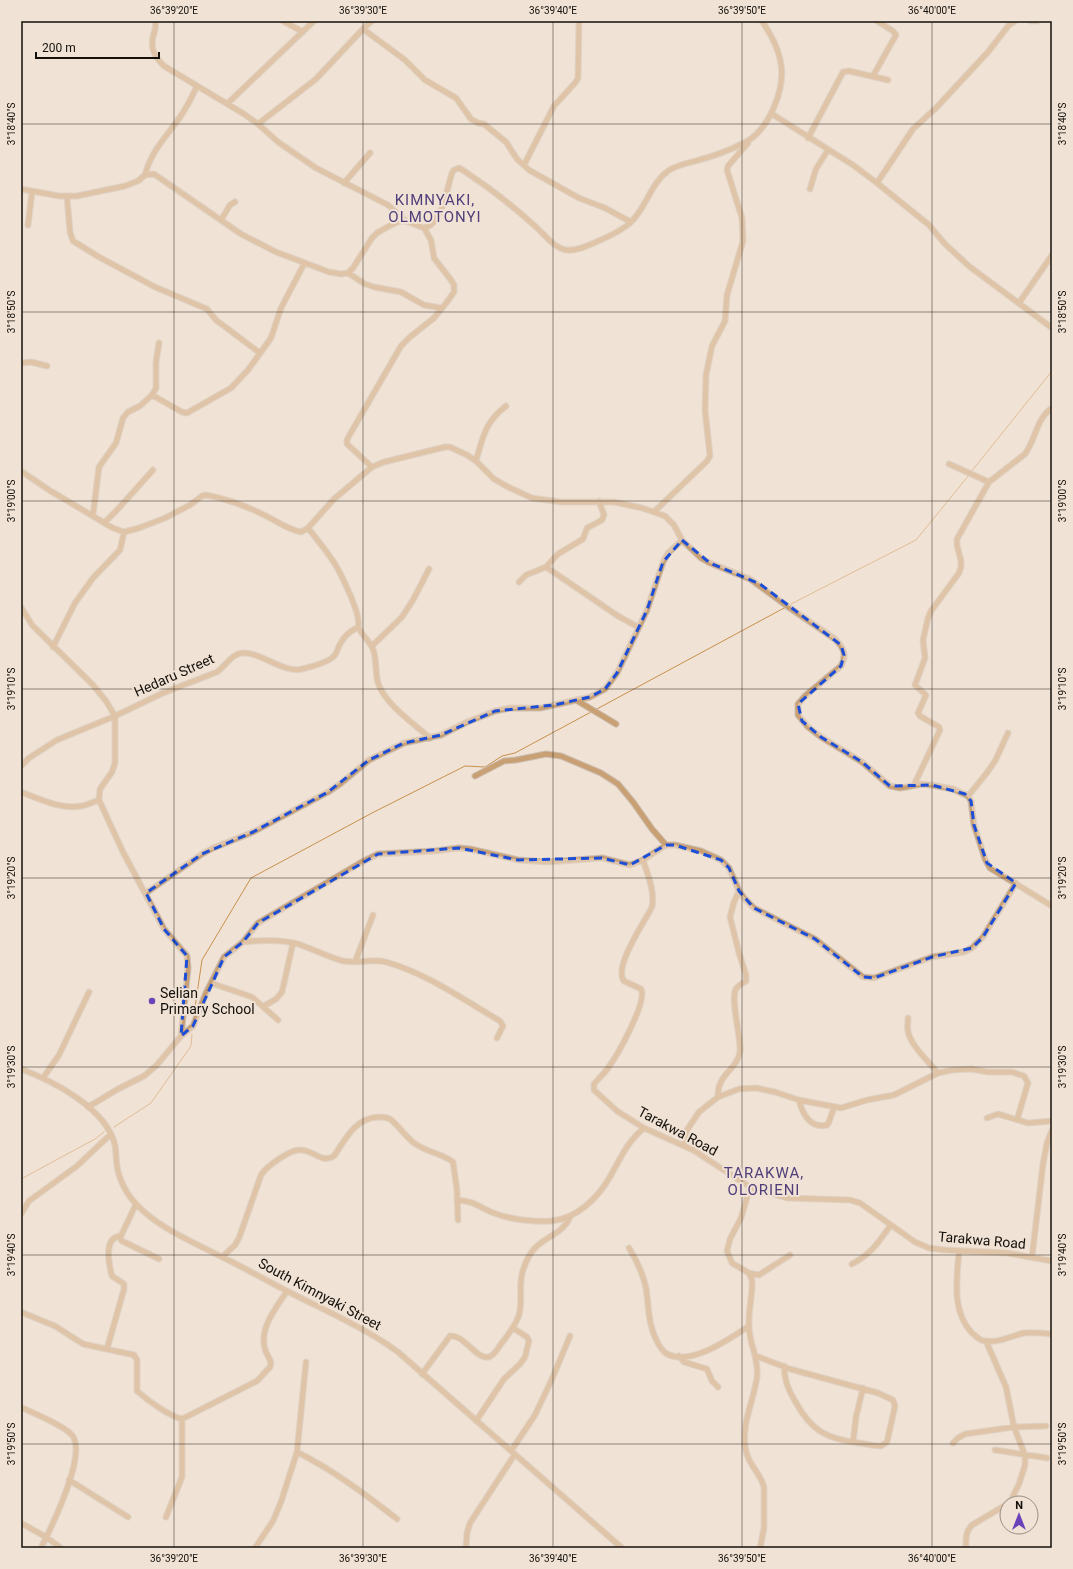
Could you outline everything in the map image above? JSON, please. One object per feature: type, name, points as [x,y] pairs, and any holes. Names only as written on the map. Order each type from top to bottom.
[{"type":"street","points":[[155,21],[156,27],[152,44],[153,52],[156,58],[164,66],[228,103],[258,124],[278,142],[316,168],[388,205],[406,221],[424,228],[429,227],[435,222],[440,212],[452,173],[454,170],[459,168],[497,194],[551,242],[566,250],[585,247],[620,230],[631,222],[659,181],[670,170],[722,153],[750,140]]},
{"type":"street","points":[[283,21],[303,32]]},
{"type":"street","points":[[228,103],[314,21]]},
{"type":"street","points":[[258,124],[316,79],[372,21]]},
{"type":"street","points":[[524,166],[554,106],[578,78],[580,21]]},
{"type":"street","points":[[655,511],[707,461],[710,456],[705,410],[706,375],[712,346],[725,321],[727,295],[743,241],[742,218],[727,170],[728,166],[772,114],[779,93],[781,60],[772,34],[762,21]]},
{"type":"street","points":[[874,76],[896,35],[893,31],[877,21]]},
{"type":"street","points":[[877,183],[913,129],[936,108],[988,52],[1009,25],[1015,21]]},
{"type":"street","points":[[1031,21],[1037,21]]},
{"type":"street","points":[[363,29],[405,60],[425,80],[456,98],[474,122],[484,124],[506,142],[524,166],[579,198],[605,208],[631,222]]},
{"type":"street","points":[[808,138],[843,72],[849,70],[888,80]]},
{"type":"street","points":[[21,189],[67,197],[125,186],[138,181],[145,175],[151,157],[180,117],[197,86]]},
{"type":"street","points":[[772,114],[877,183],[929,225],[944,244],[970,267],[1052,328]]},
{"type":"street","points":[[810,189],[816,169],[828,150]]},
{"type":"street","points":[[344,183],[370,153]]},
{"type":"street","points":[[145,175],[151,174],[156,176],[256,242],[304,264],[328,272],[340,274],[348,273],[353,268],[367,244],[377,233],[391,225],[406,221]]},
{"type":"street","points":[[28,226],[32,192]]},
{"type":"street","points":[[67,197],[70,232],[73,241],[137,278],[167,293],[207,309],[216,320],[260,353]]},
{"type":"street","points":[[221,220],[230,205],[235,202]]},
{"type":"street","points":[[372,467],[347,444],[347,440],[401,346],[429,322],[451,298],[454,292],[454,285],[436,262],[431,240],[424,228]]},
{"type":"street","points":[[1019,303],[1052,255]]},
{"type":"street","points":[[152,395],[182,412],[190,412],[234,385],[248,370],[271,338],[281,308],[304,264]]},
{"type":"street","points":[[348,273],[365,284],[401,292],[424,305],[441,308]]},
{"type":"street","points":[[93,515],[99,467],[116,443],[123,418],[128,412],[140,406],[152,395],[156,388],[156,362],[159,342]]},
{"type":"street","points":[[21,363],[31,362],[47,366]]},
{"type":"street","points":[[476,461],[486,427],[496,413],[506,406]]},
{"type":"street","points":[[914,785],[940,730],[939,727],[920,716],[918,713],[926,695],[915,685],[925,658],[923,640],[928,618],[937,601],[962,567],[957,539],[989,482],[1025,454],[1041,418],[1052,408]]},
{"type":"street","points":[[21,471],[49,490],[113,528],[124,532],[154,523],[206,495],[225,500],[254,511],[288,528],[301,532],[308,528],[334,499],[372,467],[384,462],[445,447],[450,447],[460,451],[476,461],[494,479],[532,498],[561,502],[599,501],[621,503],[655,511],[670,519],[682,540],[701,558],[760,584],[787,606],[835,639],[841,645],[844,650],[844,660],[841,666],[799,701],[798,715],[802,721],[821,737],[857,758],[890,786],[900,788],[914,785],[932,784],[960,791],[968,796],[971,801],[974,825],[987,864],[990,868],[1052,906]]},
{"type":"street","points":[[949,464],[989,482]]},
{"type":"street","points":[[105,522],[118,510],[153,470]]},
{"type":"street","points":[[519,582],[526,575],[546,567],[558,554],[582,539],[588,528],[602,520],[604,515],[599,501]]},
{"type":"street","points":[[308,528],[332,559],[343,580],[358,618],[358,627],[364,638],[372,646],[376,675],[381,690],[401,712],[430,738]]},
{"type":"street","points":[[53,647],[75,603],[93,578],[120,550],[124,532]]},
{"type":"street","points":[[146,893],[213,848],[253,832],[328,792],[362,765],[404,743],[441,735],[495,710],[510,708],[540,708],[576,700],[598,693],[605,689],[613,680],[652,599],[663,562],[668,553],[682,540]]},
{"type":"street","points":[[546,567],[618,616],[638,627]]},
{"type":"street","points":[[372,646],[402,617],[413,600],[429,569]]},
{"type":"street","points":[[21,607],[32,625],[93,686],[106,701],[115,716],[115,763],[112,772],[100,789],[99,800],[123,852],[164,929],[187,956],[188,968],[181,1036]]},
{"type":"street","name":"Hedaru Street","points":[[21,766],[34,755],[57,740],[115,716],[163,693],[217,672],[237,654],[262,658],[289,669],[302,669],[334,656],[344,637],[358,627]]},
{"type":"street","points":[[576,700],[616,724]]},
{"type":"street","points":[[968,796],[995,761],[1008,733]]},
{"type":"street","points":[[475,776],[504,761],[546,754],[561,756],[601,773],[618,784],[666,845]]},
{"type":"street","points":[[21,792],[40,800],[64,806],[81,806],[99,800]]},
{"type":"street","points":[[88,1107],[147,1074],[156,1066],[181,1036],[193,1026],[211,983],[224,957],[243,942],[252,928],[266,917],[378,854],[435,851],[459,848],[481,851],[508,859],[538,862],[602,858],[630,865],[643,860],[666,845],[675,845],[701,851],[721,860],[729,868],[739,891],[754,908],[815,939],[863,976],[874,978],[927,958],[964,952],[972,948],[983,937],[1016,883]]},
{"type":"street","name":"Tarakwa Road","points":[[643,860],[651,887],[653,898],[652,907],[625,957],[621,974],[624,981],[641,988],[643,993],[639,1009],[631,1029],[613,1061],[593,1087],[599,1096],[613,1108],[644,1128],[703,1156],[750,1187],[776,1196],[787,1198],[854,1201],[866,1207],[890,1226],[915,1242],[929,1248],[1032,1256],[1052,1261]]},
{"type":"street","points":[[718,1097],[717,1091],[720,1081],[737,1060],[740,1052],[734,996],[737,987],[746,981],[746,975],[730,918],[731,910],[739,891]]},
{"type":"street","points":[[355,962],[374,915]]},
{"type":"street","points":[[243,942],[271,940],[293,943],[339,960],[355,962],[373,960],[386,962],[430,980],[500,1021],[503,1026],[497,1038]]},
{"type":"street","points":[[264,1006],[276,999],[282,992],[293,943]]},
{"type":"street","points":[[211,983],[252,997],[264,1006],[278,1020]]},
{"type":"street","points":[[43,1078],[59,1055],[89,992]]},
{"type":"street","points":[[908,1018],[910,1037],[938,1073]]},
{"type":"street","points":[[684,1146],[687,1130],[694,1119],[718,1097],[739,1089],[756,1088],[775,1092],[799,1100],[846,1108],[867,1100],[894,1095],[938,1073],[972,1069],[988,1072],[1012,1072],[1024,1076],[1028,1083],[1017,1120]]},
{"type":"street","name":"South Kimnyaki Street","points":[[21,1070],[43,1078],[70,1094],[88,1107],[102,1122],[111,1134],[115,1146],[116,1164],[121,1180],[136,1204],[148,1215],[173,1232],[381,1340],[398,1352],[622,1548]]},
{"type":"street","points":[[799,1100],[806,1118],[821,1126],[827,1125],[834,1107]]},
{"type":"street","points":[[987,1118],[998,1114],[1028,1123],[1052,1121]]},
{"type":"street","points":[[222,1257],[235,1245],[239,1238],[264,1170],[290,1152],[296,1150],[305,1150],[323,1158],[330,1158],[334,1156],[348,1134],[357,1125],[375,1117],[390,1119],[415,1144],[427,1151],[448,1158],[453,1162],[455,1170],[458,1220]]},
{"type":"street","points":[[422,1374],[450,1336],[458,1338],[480,1355],[486,1357],[491,1356],[496,1352],[519,1316],[521,1275],[528,1257],[536,1247],[564,1227],[570,1217],[591,1201],[601,1190],[610,1177],[626,1146],[632,1138],[644,1128]]},
{"type":"street","points":[[1032,1256],[1043,1164],[1047,1143],[1052,1130]]},
{"type":"street","points":[[21,1214],[29,1201],[77,1166],[111,1134]]},
{"type":"street","points":[[750,1187],[741,1218],[730,1239],[727,1251],[732,1263],[748,1273],[759,1275],[790,1255]]},
{"type":"street","points":[[457,1200],[473,1202],[497,1214],[521,1220],[550,1221],[570,1217]]},
{"type":"street","points":[[107,1349],[124,1287],[124,1284],[112,1276],[110,1244],[114,1238],[120,1236],[136,1204]]},
{"type":"street","points":[[852,1264],[865,1257],[872,1251],[890,1226]]},
{"type":"street","points":[[120,1236],[122,1241],[159,1259]]},
{"type":"street","points":[[629,1248],[637,1261],[645,1286],[651,1325],[655,1337],[664,1351],[672,1355],[679,1356],[702,1353],[732,1338],[749,1326]]},
{"type":"street","points":[[959,1251],[957,1286],[959,1310],[966,1326],[976,1337],[986,1341],[997,1340],[1030,1332],[1052,1334]]},
{"type":"street","points":[[748,1273],[752,1280],[749,1326],[750,1338],[756,1356],[757,1377],[744,1436],[746,1454],[764,1487],[764,1528],[760,1548]]},
{"type":"street","points":[[182,1419],[242,1390],[264,1375],[271,1363],[265,1349],[265,1332],[268,1322],[287,1291]]},
{"type":"street","points":[[21,1312],[55,1326],[83,1344],[130,1354],[136,1357],[137,1391],[161,1408],[182,1419]]},
{"type":"street","points":[[476,1421],[508,1373],[520,1364],[525,1356],[529,1341],[527,1337],[512,1328]]},
{"type":"street","points":[[466,1548],[467,1533],[470,1523],[535,1416],[570,1336]]},
{"type":"street","points":[[966,1548],[966,1534],[968,1529],[972,1525],[1004,1506],[1014,1494],[1025,1464],[1025,1455],[1014,1427],[1006,1387],[986,1341]]},
{"type":"street","points":[[679,1356],[684,1362],[707,1369],[710,1379],[718,1387]]},
{"type":"street","points":[[756,1356],[784,1366],[863,1388],[888,1397],[892,1400],[895,1406],[889,1436],[884,1445],[877,1446],[835,1439],[817,1430],[801,1413],[787,1387],[784,1378],[784,1366]]},
{"type":"street","points":[[255,1548],[273,1521],[281,1502],[297,1452],[306,1362]]},
{"type":"street","points":[[854,1442],[856,1417],[863,1388]]},
{"type":"street","points":[[21,1408],[53,1422],[74,1437],[75,1454],[70,1480],[41,1548]]},
{"type":"street","points":[[166,1516],[182,1477],[182,1419]]},
{"type":"street","points":[[953,1443],[965,1434],[1014,1427],[1046,1426]]},
{"type":"street","points":[[994,1450],[1047,1458]]},
{"type":"street","points":[[297,1452],[334,1472],[397,1519]]},
{"type":"street","points":[[70,1480],[128,1517]]},
{"type":"street","points":[[21,1523],[46,1537],[61,1548]]},
{"type":"highlighted area","points":[[682,540],[710,563],[760,584],[841,645],[844,655],[841,666],[798,704],[802,721],[821,737],[862,762],[890,786],[932,785],[965,794],[971,801],[974,825],[987,863],[1016,883],[983,937],[972,948],[932,957],[874,978],[863,977],[815,939],[754,908],[739,891],[729,868],[721,860],[675,845],[666,845],[630,865],[602,858],[518,860],[459,848],[378,854],[258,923],[243,942],[224,957],[193,1026],[181,1036],[187,956],[164,929],[146,893],[202,854],[253,832],[328,792],[369,760],[404,743],[441,735],[495,711],[554,705],[590,697],[605,689],[617,673],[647,610],[663,562]]},
{"type":"waterway","points":[[971,472],[1052,371]]},
{"type":"waterway","points":[[789,605],[916,540],[969,475]]},
{"type":"waterway","points":[[595,710],[786,607]]},
{"type":"waterway","points":[[193,1021],[202,960],[251,878],[372,813],[465,766],[485,767],[502,756],[515,753],[591,712]]},
{"type":"waterway","points":[[114,1127],[151,1103],[191,1046],[192,1034]]},
{"type":"waterway","points":[[21,1179],[95,1139],[104,1132]]},
{"type":"place","name":"Selian Primary School","points":[[152,1001]]},
{"type":"district","name":"KIMNYAKI, OLMOTONYI","points":[[435,208]]},
{"type":"district","name":"TARAKWA, OLORIENI","points":[[764,1182]]}]
